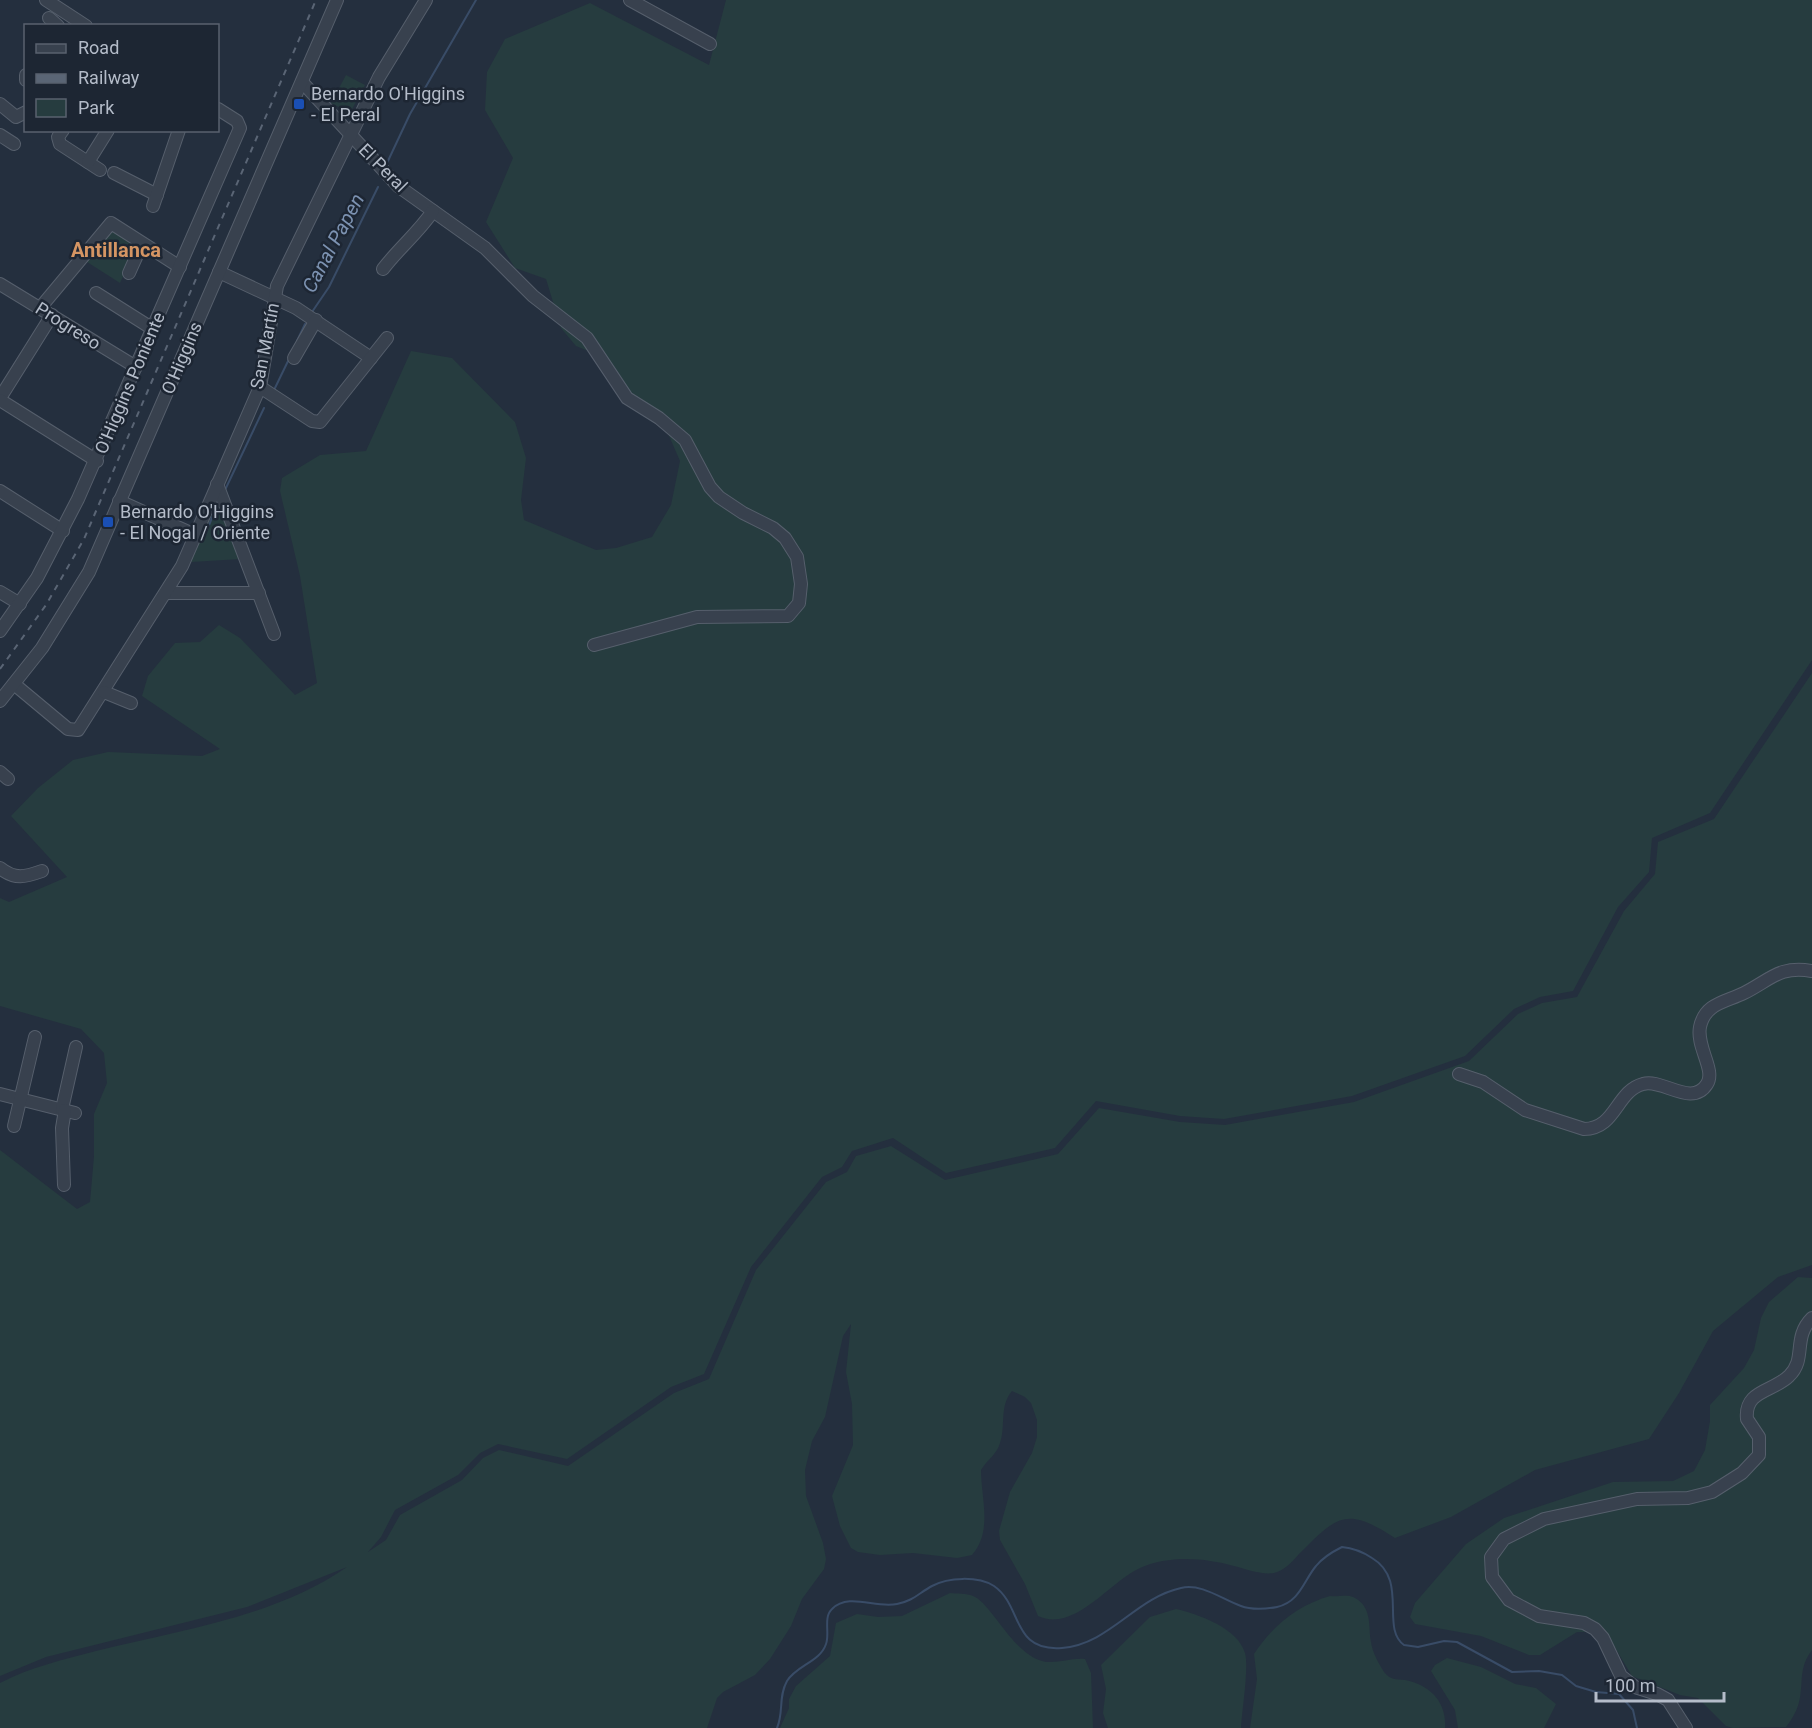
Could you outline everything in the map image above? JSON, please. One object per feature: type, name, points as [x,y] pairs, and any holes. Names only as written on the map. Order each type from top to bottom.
[{"type":"street","points":[[46,0],[71,22]]},
{"type":"street","name":"O'Higgins","points":[[0,701],[42,648],[81,587],[337,0]]},
{"type":"street","name":"San Martín","points":[[14,684],[68,729],[75,731],[81,727],[167,593],[260,387],[274,297],[384,68],[426,0]]},
{"type":"street","points":[[630,0],[710,44]]},
{"type":"street","name":"El Peral","points":[[302,82],[394,182],[475,240],[533,296],[587,338],[621,391],[634,403],[668,424],[685,440],[714,492],[733,508],[780,532],[793,549],[800,566],[800,598],[795,610],[788,616],[697,617],[594,645]]},
{"type":"street","points":[[0,104],[16,117],[24,113]]},
{"type":"street","name":"O'Higgins Poniente","points":[[0,631],[20,604],[63,531],[97,461],[180,267],[239,125],[219,111]]},
{"type":"street","points":[[62,132],[58,142],[100,170]]},
{"type":"street","points":[[88,162],[107,132]]},
{"type":"street","points":[[114,173],[155,201],[178,132]]},
{"type":"street","points":[[0,135],[14,144]]},
{"type":"street","points":[[383,269],[397,251],[418,232],[433,211]]},
{"type":"street","points":[[40,308],[111,224],[180,267]]},
{"type":"street","points":[[129,273],[142,243]]},
{"type":"street","points":[[219,272],[274,297],[316,320],[371,358]]},
{"type":"street","name":"Progreso","points":[[0,284],[136,368]]},
{"type":"street","points":[[96,293],[153,329]]},
{"type":"street","points":[[52,315],[5,378],[0,399],[97,461]]},
{"type":"street","name":"San Martín","points":[[294,358],[316,320]]},
{"type":"street","points":[[260,387],[318,423],[323,420],[387,338]]},
{"type":"street","points":[[217,484],[274,634]]},
{"type":"street","points":[[0,491],[63,531]]},
{"type":"street","points":[[119,501],[195,535]]},
{"type":"street","points":[[0,592],[20,604]]},
{"type":"street","points":[[167,593],[259,593]]},
{"type":"street","points":[[104,692],[131,703]]},
{"type":"street","points":[[0,868],[12,877],[20,878],[42,871]]},
{"type":"street","points":[[1459,1074],[1483,1082],[1525,1110],[1584,1129],[1594,1128],[1608,1121],[1621,1102],[1641,1084],[1656,1083],[1682,1093],[1695,1093],[1703,1089],[1709,1082],[1710,1073],[1701,1051],[1699,1036],[1701,1022],[1708,1010],[1721,1000],[1740,995],[1772,975],[1794,970],[1812,971]]},
{"type":"street","points":[[14,1126],[35,1037]]},
{"type":"street","points":[[64,1185],[62,1128],[67,1111],[76,1047]]},
{"type":"street","points":[[0,1094],[67,1111]]},
{"type":"street","points":[[1686,1728],[1668,1700],[1635,1687],[1621,1676],[1603,1638],[1595,1629],[1578,1622],[1539,1616],[1509,1600],[1492,1577],[1491,1557],[1504,1539],[1544,1519],[1637,1499],[1696,1497],[1713,1492],[1736,1477],[1755,1462],[1760,1451],[1759,1437],[1747,1419],[1748,1404],[1758,1393],[1780,1383],[1794,1370],[1799,1359],[1800,1337],[1812,1318]]},
{"type":"green space","points":[[726,0],[1812,0],[1812,660],[1710,813],[1652,838],[1649,872],[1618,907],[1573,991],[1540,997],[1514,1009],[1465,1056],[1352,1096],[1224,1119],[1180,1116],[1096,1101],[1055,1148],[946,1173],[893,1138],[852,1151],[842,1167],[822,1177],[751,1267],[704,1374],[671,1387],[567,1459],[498,1444],[480,1453],[458,1475],[395,1510],[381,1537],[368,1552],[386,1540],[400,1515],[462,1480],[483,1458],[499,1450],[568,1466],[674,1393],[709,1379],[756,1270],[826,1182],[847,1172],[856,1156],[891,1146],[945,1180],[1058,1154],[1099,1108],[1180,1122],[1225,1125],[1354,1102],[1469,1061],[1518,1014],[1542,1003],[1577,997],[1624,911],[1655,874],[1658,842],[1714,819],[1812,673],[1812,1265],[1778,1277],[1713,1331],[1679,1393],[1649,1439],[1535,1470],[1451,1517],[1395,1538],[1365,1522],[1353,1519],[1343,1520],[1323,1531],[1288,1565],[1274,1573],[1187,1559],[1151,1564],[1129,1574],[1079,1612],[1065,1618],[1052,1619],[1038,1616],[1025,1584],[1000,1540],[999,1531],[1010,1492],[1032,1453],[1037,1437],[1037,1420],[1031,1403],[1025,1397],[1012,1391],[1005,1403],[999,1447],[981,1470],[984,1525],[978,1546],[972,1555],[957,1558],[913,1553],[880,1555],[858,1552],[851,1548],[840,1526],[832,1496],[853,1445],[852,1404],[846,1372],[851,1324],[843,1336],[825,1417],[812,1441],[805,1470],[806,1496],[823,1543],[826,1559],[824,1569],[802,1599],[791,1626],[770,1659],[755,1675],[723,1692],[717,1698],[707,1728],[0,1728],[0,1683],[11,1677],[59,1661],[258,1610],[319,1584],[347,1567],[247,1607],[46,1657],[0,1676],[0,1150],[77,1209],[90,1202],[94,1156],[94,1114],[107,1083],[104,1053],[81,1029],[0,1006],[0,898],[9,902],[67,877],[11,816],[38,788],[73,760],[108,752],[202,756],[220,749],[142,696],[148,676],[175,643],[200,642],[219,625],[240,638],[295,695],[317,683],[300,576],[280,491],[282,478],[320,455],[366,451],[411,351],[452,358],[515,422],[526,458],[521,500],[524,520],[596,550],[616,548],[652,537],[671,505],[680,461],[663,422],[628,401],[601,356],[576,346],[561,328],[546,279],[515,268],[486,222],[513,158],[485,110],[487,72],[505,39],[590,3],[709,65]]},
{"type":"green space","points":[[346,75],[365,85],[350,113],[331,103]]},
{"type":"green space","points":[[108,229],[135,241],[137,247],[120,283],[84,260]]},
{"type":"green space","points":[[217,497],[241,559],[191,562]]},
{"type":"green space","points":[[1798,1277],[1812,1278],[1812,1650],[1803,1668],[1798,1705],[1786,1727],[1733,1728],[1726,1726],[1698,1698],[1680,1695],[1632,1676],[1611,1641],[1602,1632],[1577,1632],[1540,1655],[1529,1655],[1481,1636],[1415,1624],[1410,1617],[1415,1603],[1466,1544],[1504,1518],[1613,1482],[1673,1481],[1694,1471],[1705,1450],[1710,1405],[1744,1368],[1754,1350],[1761,1318],[1769,1302]]},
{"type":"green space","points":[[950,1593],[970,1595],[980,1600],[1019,1647],[1039,1660],[1050,1662],[1085,1659],[1091,1673],[1093,1728],[780,1728],[789,1708],[789,1699],[796,1686],[830,1656],[836,1623],[857,1614],[878,1617],[902,1616]]},
{"type":"green space","points":[[1330,1596],[1351,1596],[1364,1606],[1367,1611],[1373,1650],[1384,1672],[1391,1678],[1414,1682],[1435,1696],[1443,1710],[1445,1728],[1250,1728],[1257,1679],[1254,1654],[1269,1634],[1287,1618],[1307,1605]]},
{"type":"green space","points":[[1176,1609],[1195,1614],[1226,1629],[1241,1644],[1245,1653],[1246,1669],[1241,1728],[1108,1728],[1103,1713],[1106,1689],[1101,1665],[1150,1617]]},
{"type":"green space","points":[[1447,1658],[1481,1667],[1515,1684],[1536,1688],[1556,1704],[1544,1728],[1458,1728],[1455,1710],[1431,1671],[1435,1665]]},
{"type":"waterway","name":"Canal Papen","points":[[387,163],[410,114],[476,0]]},
{"type":"waterway","name":"Canal Papen","points":[[312,312],[329,287],[378,187]]},
{"type":"waterway","name":"Canal Papen","points":[[297,341],[305,324]]},
{"type":"waterway","name":"Canal Papen","points":[[274,390],[290,357]]},
{"type":"waterway","name":"Canal Papen","points":[[225,490],[264,408]]},
{"type":"waterway","name":"Canal Papen","points":[[205,535],[218,503]]},
{"type":"waterway","points":[[777,1728],[784,1687],[796,1671],[823,1650],[827,1640],[829,1612],[839,1604],[854,1601],[897,1604],[939,1583],[972,1579],[994,1586],[1003,1595],[1020,1626],[1034,1643],[1046,1647],[1062,1648],[1079,1645],[1094,1638],[1150,1601],[1181,1588],[1204,1590],[1249,1608],[1277,1607],[1296,1596],[1319,1563],[1342,1547],[1365,1554],[1383,1567],[1392,1591],[1394,1627],[1397,1637],[1404,1645],[1418,1647],[1444,1641],[1457,1642],[1512,1672],[1539,1671],[1562,1675],[1576,1686],[1596,1692],[1619,1694],[1633,1710],[1637,1728]]},
{"type":"railway","points":[[0,669],[46,605],[84,539],[316,0]]},
{"type":"place","name":"Bernardo O'Higgins - El Peral","points":[[299,104]]},
{"type":"place","name":"Bernardo O'Higgins - El Nogal / Oriente","points":[[108,522]]},
{"type":"district","name":"Antillanca","points":[[116,250]]}]
